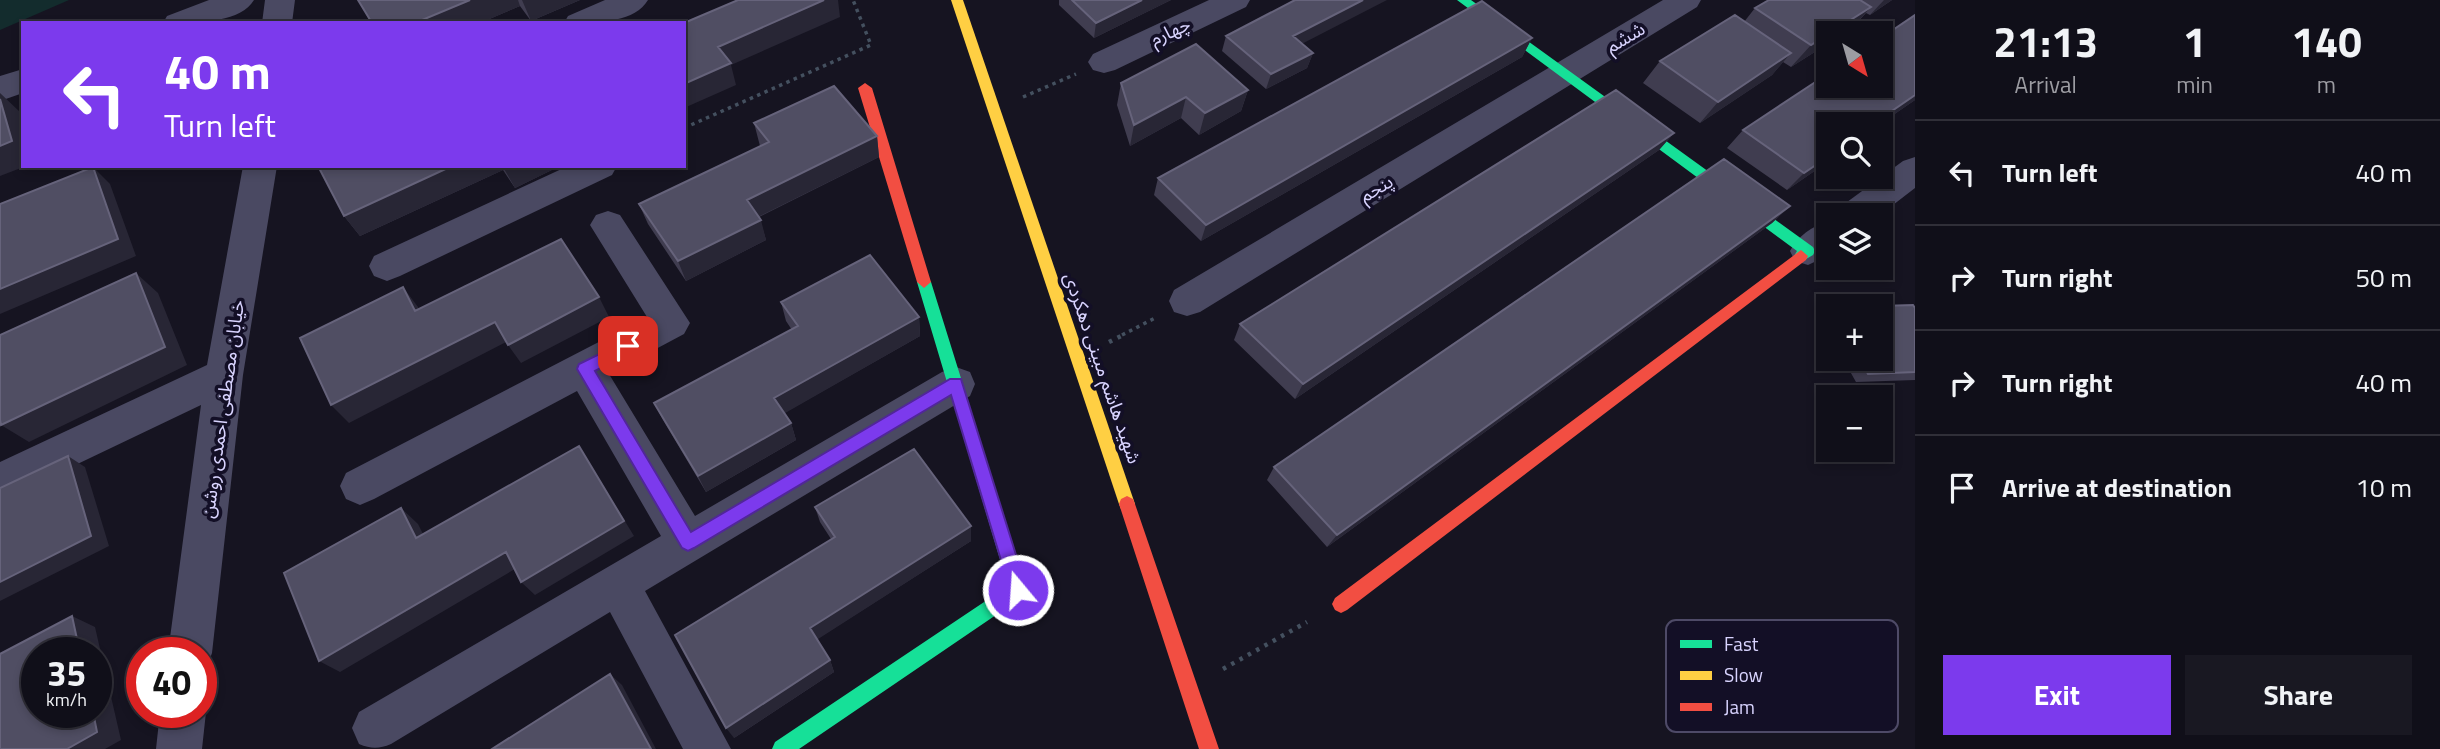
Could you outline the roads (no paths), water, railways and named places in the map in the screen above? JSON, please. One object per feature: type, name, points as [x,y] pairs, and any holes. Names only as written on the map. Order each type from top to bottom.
[{"type":"street","points":[[183,21],[239,0]]},
{"type":"street","points":[[277,21],[280,0]]},
{"type":"street","points":[[584,21],[632,0]]},
{"type":"street","name":"شهید هاشم مبینی دهکردی","points":[[957,0],[1209,749]]},
{"type":"street","name":"چهارم","points":[[1104,61],[1235,0]]},
{"type":"street","points":[[1463,0],[1565,74],[1816,242]]},
{"type":"street","name":"ششم","points":[[1565,74],[1686,0]]},
{"type":"street","name":"پنجم","points":[[1187,301],[1565,74]]},
{"type":"street","points":[[0,89],[21,81]]},
{"type":"street","points":[[782,749],[1018,590],[865,88]]},
{"type":"street","name":"خیابان مصطفی احمدی روشن","points":[[192,637],[224,375],[260,168]]},
{"type":"street","points":[[387,265],[596,168]]},
{"type":"street","points":[[1871,203],[1915,170]]},
{"type":"street","points":[[360,486],[671,323],[608,225]]},
{"type":"street","points":[[1340,604],[1816,245]]},
{"type":"street","points":[[585,369],[688,543]]},
{"type":"street","points":[[0,482],[224,375]]},
{"type":"street","points":[[375,728],[956,384]]},
{"type":"street","points":[[618,584],[708,749]]},
{"type":"street","points":[[179,749],[181,728]]}]
